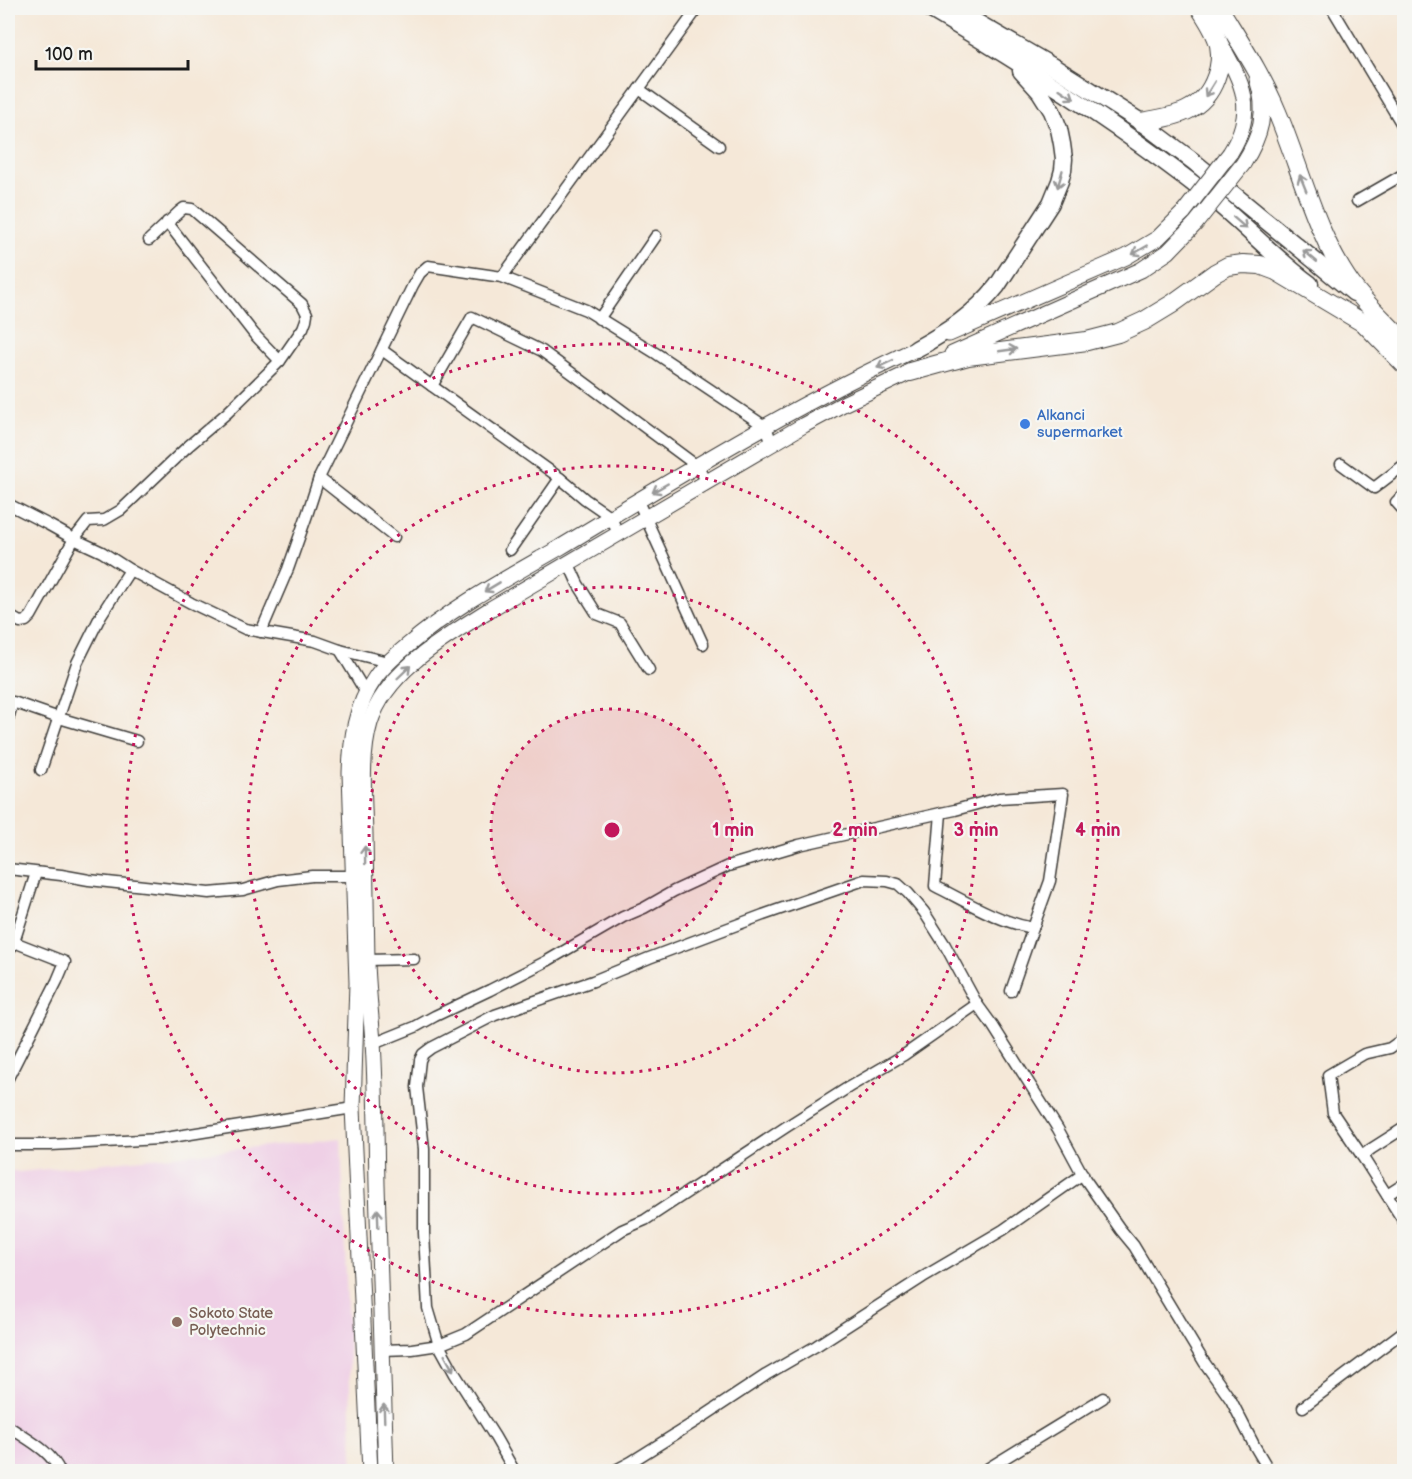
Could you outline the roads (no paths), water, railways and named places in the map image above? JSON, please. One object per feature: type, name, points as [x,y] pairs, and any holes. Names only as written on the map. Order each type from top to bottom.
[{"type":"highway","points":[[1142,122],[1191,110],[1211,90],[1219,67],[1219,45],[1215,33],[1200,8]]},
{"type":"highway","points":[[1219,8],[1277,112],[1298,170],[1334,256],[1368,316],[1404,364]]},
{"type":"highway","points":[[910,372],[968,356],[1087,341],[1118,333],[1172,304],[1215,273],[1228,266],[1243,264],[1260,265],[1276,271],[1368,316],[1404,342]]},
{"type":"main road","points":[[928,8],[1036,74],[1155,156],[1206,193],[1302,278],[1368,316]]},
{"type":"main road","points":[[952,8],[1142,122],[1284,234],[1368,316]]},
{"type":"main road","points":[[916,349],[961,322],[988,297],[1051,203],[1060,181],[1064,159],[1062,144],[1059,129],[1047,102],[1018,68],[988,44]]},
{"type":"street","points":[[502,277],[698,8]]},
{"type":"street","points":[[1332,8],[1404,126]]},
{"type":"street","points":[[370,1472],[353,1108],[357,983],[351,750],[357,713],[366,693],[388,662],[422,633],[611,516],[697,466],[805,404],[916,349],[1126,257],[1158,238],[1184,212],[1230,153],[1244,122],[1245,96],[1235,70],[1215,33]]},
{"type":"street","points":[[386,1472],[373,1044],[367,960],[364,778],[370,723],[383,695],[394,681],[426,652],[492,608],[772,443],[845,403],[910,372],[1141,270],[1168,252],[1196,223],[1253,149],[1263,117],[1259,86],[1251,62]]},
{"type":"street","points":[[639,89],[719,146]]},
{"type":"street","points":[[1357,201],[1404,174]]},
{"type":"street","points":[[8,615],[20,622],[32,616],[74,539],[88,521],[104,520],[121,510],[186,448],[227,413],[280,361],[306,320],[307,314],[302,304],[192,209],[183,208],[149,240]]},
{"type":"street","points":[[167,222],[254,334],[280,361]]},
{"type":"street","points":[[599,319],[656,237]]},
{"type":"street","points":[[261,632],[288,569],[319,478],[420,273],[428,266],[502,277],[586,310],[657,354],[766,427],[772,443]]},
{"type":"street","points":[[432,386],[472,317],[542,351],[697,466],[707,481]]},
{"type":"street","points":[[382,350],[611,516],[618,534]]},
{"type":"street","points":[[1341,464],[1374,488],[1404,465]]},
{"type":"street","points":[[319,478],[394,537]]},
{"type":"street","points":[[510,550],[560,478]]},
{"type":"street","points":[[1404,494],[1396,502],[1404,511]]},
{"type":"street","points":[[639,501],[703,644]]},
{"type":"street","points":[[8,504],[102,552],[191,603],[245,629],[315,641],[388,662]]},
{"type":"street","points":[[569,564],[578,584],[597,614],[620,623],[649,670]]},
{"type":"street","points":[[41,770],[77,663],[101,615],[130,570]]},
{"type":"street","points":[[340,650],[366,693]]},
{"type":"street","points":[[8,718],[13,702],[137,741]]},
{"type":"street","points":[[373,1044],[415,1027],[547,962],[623,916],[644,908],[728,866],[799,845],[999,798],[1063,794],[1050,882],[1011,991]]},
{"type":"street","points":[[941,813],[935,886],[1005,921],[1033,928]]},
{"type":"street","points":[[8,869],[208,893],[243,890],[278,880],[312,876],[353,876]]},
{"type":"street","points":[[8,952],[14,942],[36,873]]},
{"type":"street","points":[[515,1472],[439,1345],[428,1308],[424,1233],[424,1149],[417,1088],[420,1060],[423,1054],[436,1044],[495,1015],[593,981],[763,915],[864,880],[897,884],[924,912],[977,1004],[1058,1129],[1083,1174],[1134,1246],[1204,1362],[1231,1400],[1270,1472]]},
{"type":"street","points":[[8,1078],[65,962],[14,942]]},
{"type":"street","points":[[367,960],[414,959]]},
{"type":"street","points":[[382,1350],[439,1345],[466,1334],[622,1230],[645,1220],[786,1126],[904,1055],[977,1004]]},
{"type":"street","points":[[1404,1038],[1390,1048],[1364,1054],[1328,1075],[1333,1113],[1404,1222]]},
{"type":"street","points":[[8,1145],[159,1139],[353,1108]]},
{"type":"street","points":[[1362,1156],[1404,1128]]},
{"type":"street","points":[[612,1472],[681,1431],[766,1375],[924,1277],[1004,1230],[1083,1174]]},
{"type":"street","points":[[1387,1195],[1404,1184]]},
{"type":"street","points":[[1303,1407],[1404,1331]]},
{"type":"street","points":[[982,1472],[1103,1398]]},
{"type":"street","points":[[8,1426],[46,1452],[58,1466],[60,1472]]},
{"type":"place","name":"Alkanci supermarket","points":[[1025,424]]},
{"type":"place","name":"Sokoto State Polytechnic","points":[[177,1322]]}]
